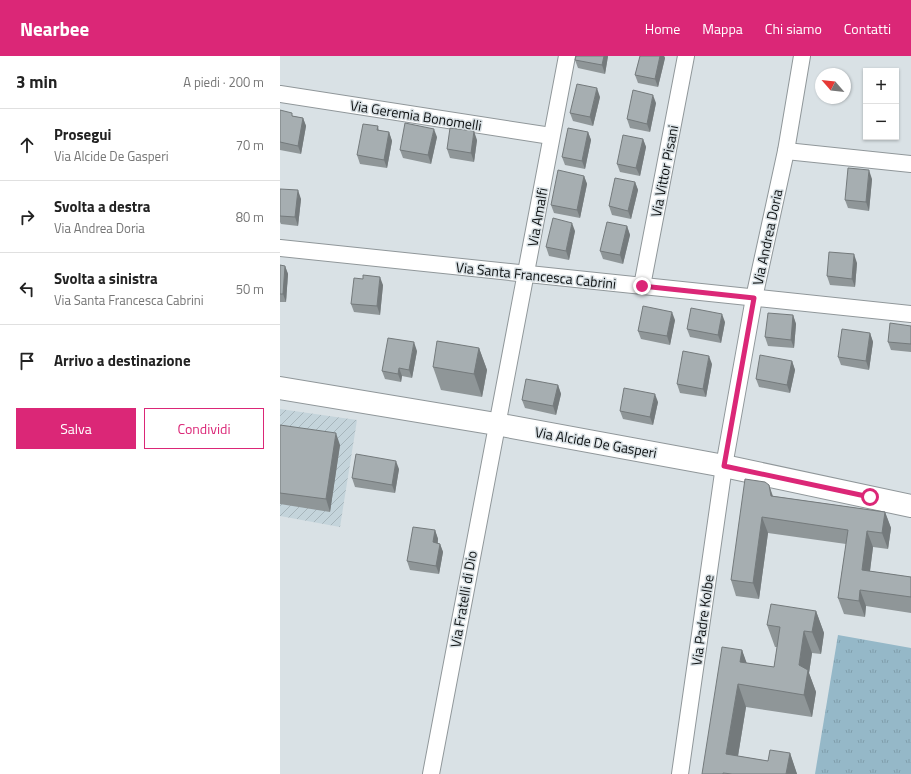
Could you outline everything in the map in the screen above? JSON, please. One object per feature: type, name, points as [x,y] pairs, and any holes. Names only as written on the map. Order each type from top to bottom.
[{"type":"street","name":"Via Amalfi","points":[[496,424],[527,274],[551,136],[567,56]]},
{"type":"street","name":"Via Vittor Pisani","points":[[642,286],[686,56]]},
{"type":"street","name":"Via Andrea Doria","points":[[724,466],[754,298],[786,151],[802,56]]},
{"type":"street","name":"Via Geremia Bonomelli","points":[[280,94],[551,136]]},
{"type":"street","points":[[786,151],[911,164]]},
{"type":"street","name":"Via Santa Francesca Cabrini","points":[[280,248],[911,314]]},
{"type":"street","name":"Via Alcide De Gasperi","points":[[280,388],[496,424],[724,466],[911,506]]},
{"type":"street","name":"Via Fratelli di Dio","points":[[431,774],[496,424]]},
{"type":"street","name":"Via Padre Kolbe","points":[[680,774],[724,466]]},
{"type":"shaded area","points":[[280,409],[357,420],[340,527],[280,516]]},
{"type":"green space","points":[[838,635],[911,648],[911,774],[815,774]]},
{"type":"building","points":[[576,56],[604,56],[602,65],[575,60]]},
{"type":"building","points":[[640,56],[660,56],[655,79],[635,75]]},
{"type":"building","points":[[577,84],[597,88],[590,117],[570,113]]},
{"type":"building","points":[[633,90],[653,95],[647,124],[627,119]]},
{"type":"building","points":[[280,110],[292,113],[292,116],[303,118],[298,146],[280,142]]},
{"type":"building","points":[[405,123],[434,129],[428,155],[400,150]]},
{"type":"building","points":[[363,124],[378,126],[377,130],[389,132],[384,160],[357,155]]},
{"type":"building","points":[[450,128],[474,131],[471,153],[447,149]]},
{"type":"building","points":[[568,128],[588,132],[582,161],[562,157]]},
{"type":"building","points":[[623,135],[643,139],[636,168],[617,164]]},
{"type":"building","points":[[848,168],[869,170],[866,202],[845,200]]},
{"type":"building","points":[[558,170],[584,176],[577,210],[551,205]]},
{"type":"building","points":[[615,178],[635,182],[628,211],[609,206]]},
{"type":"building","points":[[280,189],[298,190],[295,217],[280,216]]},
{"type":"building","points":[[553,218],[572,223],[566,251],[546,247]]},
{"type":"building","points":[[607,222],[627,226],[620,255],[600,251]]},
{"type":"building","points":[[829,252],[854,254],[852,279],[827,276]]},
{"type":"building","points":[[280,265],[285,266],[283,294],[280,294]]},
{"type":"building","points":[[363,275],[380,277],[377,306],[351,304],[354,278],[363,279]]},
{"type":"building","points":[[643,306],[672,312],[667,336],[638,331]]},
{"type":"building","points":[[691,308],[722,314],[718,335],[687,329]]},
{"type":"building","points":[[768,313],[793,315],[791,340],[765,337]]},
{"type":"building","points":[[890,323],[911,326],[911,344],[888,342]]},
{"type":"building","points":[[842,329],[870,333],[866,361],[838,357]]},
{"type":"building","points":[[388,338],[414,342],[409,370],[399,368],[398,374],[382,371]]},
{"type":"building","points":[[437,341],[479,348],[474,374],[433,367]]},
{"type":"building","points":[[683,351],[709,356],[703,389],[677,384]]},
{"type":"building","points":[[760,355],[792,361],[787,385],[756,379]]},
{"type":"building","points":[[526,379],[558,385],[553,406],[522,400]]},
{"type":"building","points":[[624,388],[655,394],[650,417],[620,411]]},
{"type":"building","points":[[280,425],[336,433],[326,499],[280,493]]},
{"type":"building","points":[[356,454],[396,461],[392,485],[352,478]]},
{"type":"building","points":[[745,479],[765,482],[769,485],[771,496],[885,512],[882,533],[867,531],[862,570],[911,577],[911,597],[860,590],[859,601],[838,598],[848,530],[762,517],[753,583],[731,580]]},
{"type":"building","points":[[413,527],[435,530],[433,542],[440,544],[436,566],[407,561]]},
{"type":"building","points":[[771,604],[816,611],[812,632],[804,631],[799,665],[808,670],[804,695],[738,684],[726,754],[768,761],[770,750],[790,753],[786,774],[702,774],[722,647],[742,650],[740,662],[774,667],[780,627],[767,625]]},
{"type":"route","points":[[642,286],[754,298],[724,466],[870,497]]}]
